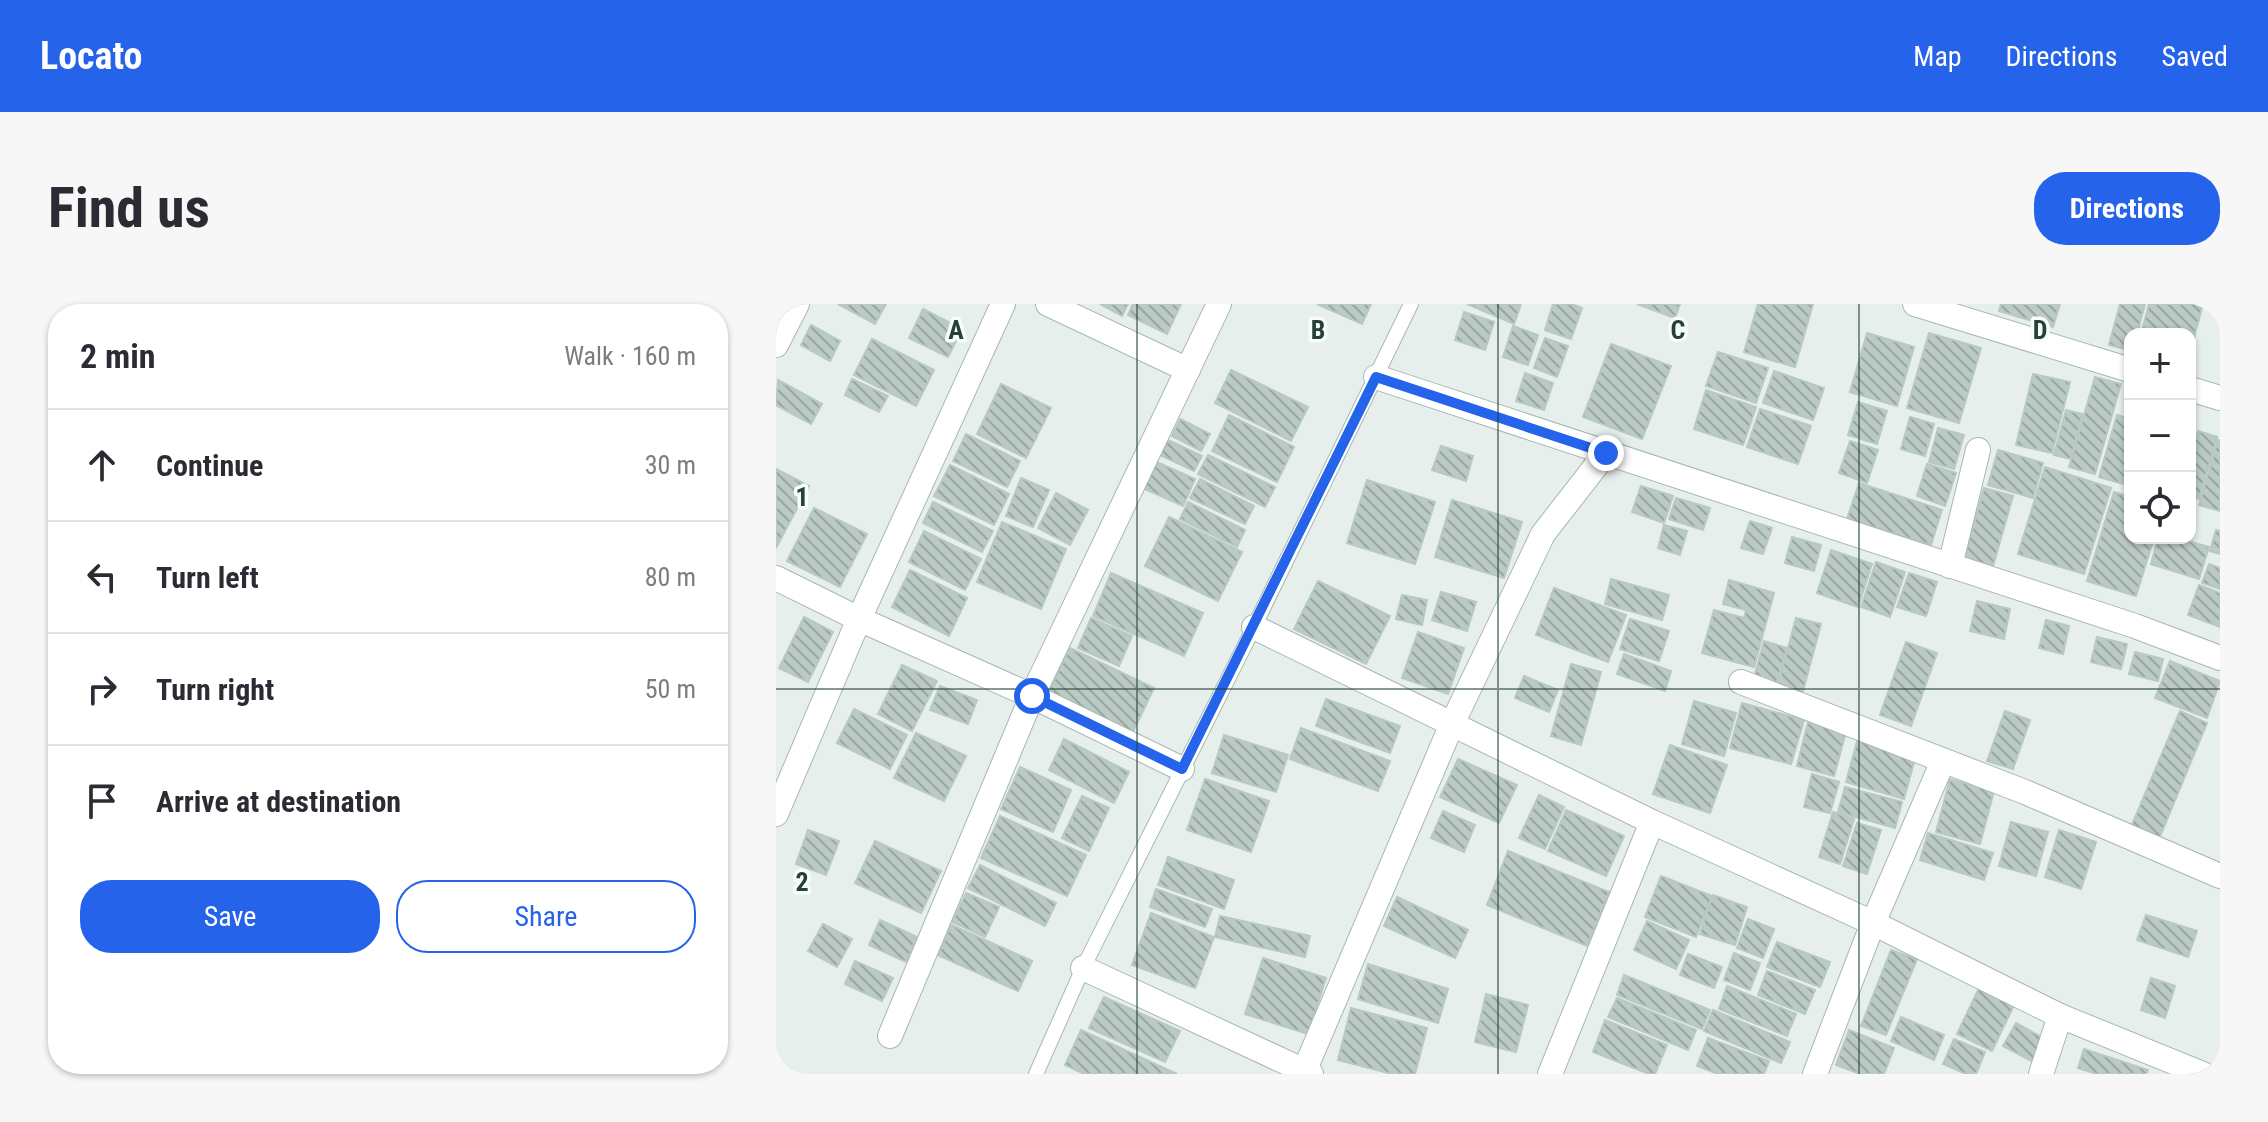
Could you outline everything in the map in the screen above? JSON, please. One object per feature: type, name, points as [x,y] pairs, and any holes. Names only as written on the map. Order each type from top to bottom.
[{"type":"street","points":[[776,345],[797,304]]},
{"type":"street","points":[[776,814],[859,619],[1003,304]]},
{"type":"street","points":[[1048,304],[1188,370]]},
{"type":"street","points":[[890,1036],[1032,696],[1219,304]]},
{"type":"street","points":[[1915,304],[2124,368]]},
{"type":"street","points":[[1376,377],[2135,626],[2220,658]]},
{"type":"street","points":[[2196,391],[2220,398]]},
{"type":"street","points":[[1950,566],[1978,450]]},
{"type":"street","points":[[1083,968],[1306,1073],[1452,724],[1543,534],[1606,453]]},
{"type":"street","points":[[776,578],[1182,769]]},
{"type":"street","points":[[1254,627],[1652,822],[1873,923],[2060,1016],[2203,1074]]},
{"type":"street","points":[[1741,682],[2025,792],[2220,876]]},
{"type":"street","points":[[1815,1074],[1873,923],[1943,761]]},
{"type":"street","points":[[1550,1074],[1652,822]]},
{"type":"street","points":[[2041,1074],[2060,1016]]},
{"type":"lane","points":[[1036,1074],[1083,968],[1411,304]]},
{"type":"building","points":[[838,304],[886,304],[875,324]]},
{"type":"building","points":[[1100,304],[1128,304],[1122,316]]},
{"type":"building","points":[[1133,304],[1181,304],[1167,334],[1128,315]]},
{"type":"building","points":[[1317,304],[1371,304],[1362,324]]},
{"type":"building","points":[[1467,304],[1521,304],[1514,324]]},
{"type":"building","points":[[1553,304],[1572,304],[1582,308],[1571,339],[1545,330]]},
{"type":"building","points":[[1637,304],[1680,304],[1675,318]]},
{"type":"building","points":[[1758,304],[1813,304],[1795,367],[1744,352]]},
{"type":"building","points":[[2001,304],[2060,304],[2053,327],[1999,311]]},
{"type":"building","points":[[2120,304],[2145,304],[2139,328],[2124,328],[2124,349],[2109,345]]},
{"type":"building","points":[[2149,304],[2203,304],[2196,330],[2143,328]]},
{"type":"building","points":[[923,309],[962,329],[948,357],[909,338]]},
{"type":"building","points":[[1464,312],[1494,322],[1485,350],[1455,340]]},
{"type":"building","points":[[811,325],[840,341],[830,361],[801,345]]},
{"type":"building","points":[[1513,326],[1538,335],[1528,365],[1503,357]]},
{"type":"building","points":[[1867,333],[1914,347],[1897,406],[1850,392]]},
{"type":"building","points":[[1929,333],[1981,348],[1959,423],[1907,408]]},
{"type":"building","points":[[1545,338],[1568,346],[1557,377],[1534,368]]},
{"type":"building","points":[[872,339],[934,370],[916,406],[854,375]]},
{"type":"building","points":[[1611,344],[1671,366],[1642,439],[1583,417]]},
{"type":"building","points":[[1718,352],[1768,368],[1756,403],[1706,386]]},
{"type":"building","points":[[1231,370],[1308,407],[1291,441],[1215,403]]},
{"type":"building","points":[[1774,371],[1824,388],[1813,420],[1763,403]]},
{"type":"building","points":[[1525,373],[1553,383],[1544,410],[1516,401]]},
{"type":"building","points":[[2033,374],[2070,382],[2052,453],[2016,445]]},
{"type":"building","points":[[2095,377],[2121,384],[2095,474],[2069,467]]},
{"type":"building","points":[[852,379],[888,396],[879,412],[845,395]]},
{"type":"building","points":[[778,380],[822,404],[811,424],[776,405]]},
{"type":"building","points":[[1001,384],[1051,408],[1026,458],[977,434]]},
{"type":"building","points":[[1706,390],[1756,407],[1743,445],[1694,429]]},
{"type":"building","points":[[1858,402],[1887,411],[1877,444],[1848,435]]},
{"type":"building","points":[[1760,409],[1811,426],[1798,464],[1747,447]]},
{"type":"building","points":[[2066,410],[2082,414],[2071,459],[2054,455]]},
{"type":"building","points":[[1229,415],[1294,447],[1277,482],[1212,451]]},
{"type":"building","points":[[2117,415],[2124,417],[2123,484],[2099,477]]},
{"type":"building","points":[[1910,417],[1934,424],[1925,456],[1901,449]]},
{"type":"building","points":[[1180,419],[1210,434],[1201,451],[1172,436]]},
{"type":"building","points":[[1938,428],[1964,435],[1954,469],[1929,462]]},
{"type":"building","points":[[2198,431],[2217,437],[2199,499],[2196,498]]},
{"type":"building","points":[[966,434],[1020,461],[1007,487],[953,461]]},
{"type":"building","points":[[1168,440],[1202,456],[1194,471],[1160,455]]},
{"type":"building","points":[[1850,441],[1878,450],[1867,483],[1839,473]]},
{"type":"building","points":[[2220,441],[2220,511],[2199,505]]},
{"type":"building","points":[[1441,446],[1473,456],[1466,481],[1432,470]]},
{"type":"building","points":[[1998,450],[2043,463],[2033,498],[1988,485]]},
{"type":"building","points":[[1208,455],[1275,487],[1265,507],[1198,474]]},
{"type":"building","points":[[1150,459],[1195,479],[1183,506],[1138,486]]},
{"type":"building","points":[[1927,464],[1956,473],[1945,506],[1917,496]]},
{"type":"building","points":[[950,465],[1009,494],[994,525],[934,496]]},
{"type":"building","points":[[2045,467],[2111,488],[2084,574],[2018,554]]},
{"type":"building","points":[[776,469],[809,486],[776,548]]},
{"type":"building","points":[[1021,478],[1049,490],[1033,527],[1006,516]]},
{"type":"building","points":[[1200,479],[1254,506],[1245,524],[1190,498]]},
{"type":"building","points":[[1367,480],[1435,502],[1415,564],[1347,543]]},
{"type":"building","points":[[1859,483],[1942,510],[1931,545],[1847,519]]},
{"type":"building","points":[[1641,486],[1673,496],[1664,523],[1632,512]]},
{"type":"building","points":[[1984,488],[2013,496],[1993,566],[1964,558]]},
{"type":"building","points":[[2114,492],[2124,495],[2124,544],[2152,544],[2136,596],[2087,581]]},
{"type":"building","points":[[1056,493],[1088,510],[1070,545],[1038,528]]},
{"type":"building","points":[[1676,498],[1710,508],[1703,530],[1669,519]]},
{"type":"building","points":[[1452,500],[1522,522],[1504,578],[1435,557]]},
{"type":"building","points":[[933,502],[993,531],[982,552],[923,523]]},
{"type":"building","points":[[1188,502],[1245,530],[1237,547],[1180,519]]},
{"type":"building","points":[[814,508],[867,534],[840,587],[787,561]]},
{"type":"building","points":[[1169,517],[1242,552],[1218,601],[1145,566]]},
{"type":"building","points":[[1750,521],[1772,528],[1763,554],[1741,548]]},
{"type":"building","points":[[1002,522],[1066,549],[1041,609],[977,582]]},
{"type":"building","points":[[1664,525],[1687,531],[1680,555],[1658,548]]},
{"type":"building","points":[[2216,530],[2220,531],[2220,554],[2210,551]]},
{"type":"building","points":[[924,531],[981,559],[965,590],[909,562]]},
{"type":"building","points":[[1792,537],[1821,545],[1814,571],[1785,563]]},
{"type":"building","points":[[2196,543],[2209,547],[2199,579],[2151,564],[2156,544]]},
{"type":"building","points":[[1831,550],[1872,564],[1858,607],[1817,593]]},
{"type":"building","points":[[1876,562],[1905,572],[1890,617],[1861,607]]},
{"type":"building","points":[[2209,564],[2220,568],[2220,589],[2202,583]]},
{"type":"building","points":[[910,570],[967,598],[949,636],[892,607]]},
{"type":"building","points":[[1111,573],[1203,613],[1184,656],[1093,616]]},
{"type":"building","points":[[1909,573],[1937,582],[1926,616],[1897,607]]},
{"type":"building","points":[[1611,579],[1669,595],[1662,620],[1605,604]]},
{"type":"building","points":[[1729,580],[1774,593],[1754,667],[1702,653],[1714,610],[1744,618],[1746,610],[1723,604]]},
{"type":"building","points":[[1318,581],[1390,616],[1366,664],[1294,629]]},
{"type":"building","points":[[2199,585],[2220,593],[2220,627],[2188,615]]},
{"type":"building","points":[[1554,588],[1626,615],[1608,662],[1536,635]]},
{"type":"building","points":[[1441,592],[1476,602],[1467,631],[1432,620]]},
{"type":"building","points":[[1402,595],[1427,600],[1422,625],[1396,619]]},
{"type":"building","points":[[1977,601],[2010,609],[2004,639],[1970,631]]},
{"type":"building","points":[[804,617],[833,632],[808,682],[779,668]]},
{"type":"building","points":[[1091,618],[1132,636],[1119,666],[1078,648]]},
{"type":"building","points":[[1796,618],[1821,624],[1802,695],[1777,689]]},
{"type":"building","points":[[1630,619],[1669,631],[1659,661],[1620,649]]},
{"type":"building","points":[[2046,620],[2069,626],[2063,654],[2039,648]]},
{"type":"building","points":[[1418,632],[1464,648],[1448,694],[1402,678]]},
{"type":"building","points":[[2097,637],[2127,644],[2121,669],[2091,662]]},
{"type":"building","points":[[1764,641],[1787,648],[1775,688],[1753,681]]},
{"type":"building","points":[[1906,642],[1937,653],[1911,726],[1880,715]]},
{"type":"building","points":[[1070,648],[1154,688],[1131,736],[1046,696]]},
{"type":"building","points":[[2135,652],[2163,659],[2158,681],[2129,674]]},
{"type":"building","points":[[1624,654],[1671,671],[1665,691],[1617,674]]},
{"type":"building","points":[[2170,661],[2220,681],[2207,718],[2155,698]]},
{"type":"building","points":[[1571,664],[1601,672],[1581,745],[1551,736]]},
{"type":"building","points":[[902,665],[937,681],[912,731],[878,714]]},
{"type":"building","points":[[1524,676],[1558,690],[1549,712],[1515,698]]},
{"type":"building","points":[[940,686],[977,700],[968,724],[930,710]]},
{"type":"building","points":[[1326,699],[1400,726],[1390,753],[1316,726]]},
{"type":"building","points":[[1694,701],[1736,713],[1724,756],[1682,744]]},
{"type":"building","points":[[1742,703],[1804,720],[1791,764],[1730,748]]},
{"type":"building","points":[[854,709],[907,735],[890,769],[837,743]]},
{"type":"building","points":[[2005,711],[2030,720],[2013,769],[1987,761]]},
{"type":"building","points":[[2180,711],[2207,723],[2159,839],[2131,827]]},
{"type":"building","points":[[1808,722],[1846,732],[1834,776],[1797,766]]},
{"type":"building","points":[[1301,728],[1390,761],[1378,791],[1290,759]]},
{"type":"building","points":[[916,733],[966,756],[944,801],[894,778]]},
{"type":"building","points":[[1224,735],[1288,755],[1276,792],[1212,773]]},
{"type":"building","points":[[1858,738],[1916,755],[1904,799],[1846,782]]},
{"type":"building","points":[[1064,739],[1129,772],[1114,803],[1049,770]]},
{"type":"building","points":[[1670,745],[1727,765],[1710,813],[1653,794]]},
{"type":"building","points":[[1458,759],[1517,785],[1499,823],[1440,797]]},
{"type":"building","points":[[1020,767],[1071,790],[1053,832],[1001,809]]},
{"type":"building","points":[[1812,774],[1839,782],[1830,813],[1804,807]]},
{"type":"building","points":[[1205,779],[1269,801],[1251,852],[1187,830]]},
{"type":"building","points":[[1950,779],[1994,791],[1980,844],[1936,832]]},
{"type":"building","points":[[1845,787],[1902,802],[1895,828],[1838,812]]},
{"type":"building","points":[[1539,795],[1564,807],[1545,849],[1519,838]]},
{"type":"building","points":[[1082,796],[1109,808],[1089,851],[1062,838]]},
{"type":"building","points":[[1566,810],[1624,836],[1606,876],[1548,851]]},
{"type":"building","points":[[1443,811],[1475,825],[1464,852],[1431,838]]},
{"type":"building","points":[[1833,812],[1854,819],[1840,864],[1819,857]]},
{"type":"building","points":[[1000,816],[1086,855],[1067,896],[981,858]]},
{"type":"building","points":[[2011,822],[2048,832],[2036,876],[1999,866]]},
{"type":"building","points":[[1857,823],[1881,830],[1867,874],[1843,866]]},
{"type":"building","points":[[808,830],[839,841],[826,875],[796,864]]},
{"type":"building","points":[[2059,830],[2096,842],[2081,889],[2045,877]]},
{"type":"building","points":[[1928,833],[1993,853],[1984,880],[1920,860]]},
{"type":"building","points":[[875,841],[941,871],[921,913],[855,883]]},
{"type":"building","points":[[1508,851],[1609,892],[1587,946],[1487,905]]},
{"type":"building","points":[[1168,857],[1234,880],[1224,909],[1158,885]]},
{"type":"building","points":[[980,865],[1056,903],[1045,926],[968,888]]},
{"type":"building","points":[[1661,876],[1712,896],[1696,937],[1645,917]]},
{"type":"building","points":[[1156,889],[1212,909],[1205,927],[1150,907]]},
{"type":"building","points":[[966,893],[999,907],[985,937],[952,922]]},
{"type":"building","points":[[1713,895],[1747,907],[1735,945],[1700,934]]},
{"type":"building","points":[[1397,897],[1468,930],[1455,958],[1384,926]]},
{"type":"building","points":[[1151,913],[1214,937],[1195,988],[1132,965]]},
{"type":"building","points":[[2146,915],[2197,931],[2188,957],[2137,940]]},
{"type":"building","points":[[1220,916],[1310,936],[1305,957],[1215,937]]},
{"type":"building","points":[[1748,919],[1774,929],[1763,958],[1737,948]]},
{"type":"building","points":[[880,920],[917,937],[906,962],[869,945]]},
{"type":"building","points":[[1647,921],[1689,940],[1676,969],[1634,950]]},
{"type":"building","points":[[823,924],[852,939],[837,967],[808,951]]},
{"type":"building","points":[[951,925],[1032,961],[1018,991],[938,955]]},
{"type":"building","points":[[951,925],[1032,961],[1018,991],[938,955]]},
{"type":"building","points":[[1777,942],[1830,962],[1820,987],[1767,967]]},
{"type":"building","points":[[1891,950],[1917,959],[1886,1035],[1861,1026]]},
{"type":"building","points":[[1734,953],[1760,963],[1750,990],[1724,980]]},
{"type":"building","points":[[1688,954],[1722,967],[1714,988],[1680,975]]},
{"type":"building","points":[[1263,958],[1326,978],[1308,1034],[1245,1014]]},
{"type":"building","points":[[855,961],[893,978],[882,1001],[845,984]]},
{"type":"building","points":[[1368,964],[1448,989],[1438,1023],[1358,999]]},
{"type":"building","points":[[1767,971],[1815,990],[1805,1014],[1758,995]]},
{"type":"building","points":[[1624,975],[1710,1010],[1702,1029],[1617,995]]},
{"type":"building","points":[[2151,978],[2175,986],[2165,1018],[2141,1010]]},
{"type":"building","points":[[1981,984],[2016,1001],[1992,1051],[1957,1034]]},
{"type":"building","points":[[1727,986],[1796,1014],[1787,1036],[1719,1009]]},
{"type":"building","points":[[1486,994],[1528,1005],[1516,1052],[1475,1042]]},
{"type":"building","points":[[1104,997],[1180,1031],[1165,1062],[1089,1028]]},
{"type":"building","points":[[1617,998],[1696,1030],[1688,1050],[1608,1017]]},
{"type":"building","points":[[1351,1008],[1427,1028],[1415,1074],[1392,1074],[1338,1060]]},
{"type":"building","points":[[1713,1010],[1790,1042],[1781,1063],[1704,1031]]},
{"type":"building","points":[[1901,1017],[1944,1035],[1934,1060],[1891,1041]]},
{"type":"building","points":[[1605,1020],[1667,1045],[1655,1074],[1593,1052]]},
{"type":"building","points":[[2016,1023],[2047,1040],[2035,1063],[2003,1046]]},
{"type":"building","points":[[1081,1030],[1177,1074],[1084,1074],[1065,1065]]},
{"type":"building","points":[[1849,1030],[1894,1048],[1884,1074],[1860,1074],[1836,1065]]},
{"type":"building","points":[[1708,1038],[1769,1061],[1764,1074],[1718,1074],[1697,1066]]},
{"type":"building","points":[[1954,1039],[1985,1052],[1976,1074],[1966,1074],[1943,1064]]},
{"type":"building","points":[[2084,1049],[2148,1070],[2146,1074],[2097,1074],[2078,1068]]},
{"type":"route","points":[[1032,696],[1182,769],[1376,377],[1606,453]]}]
